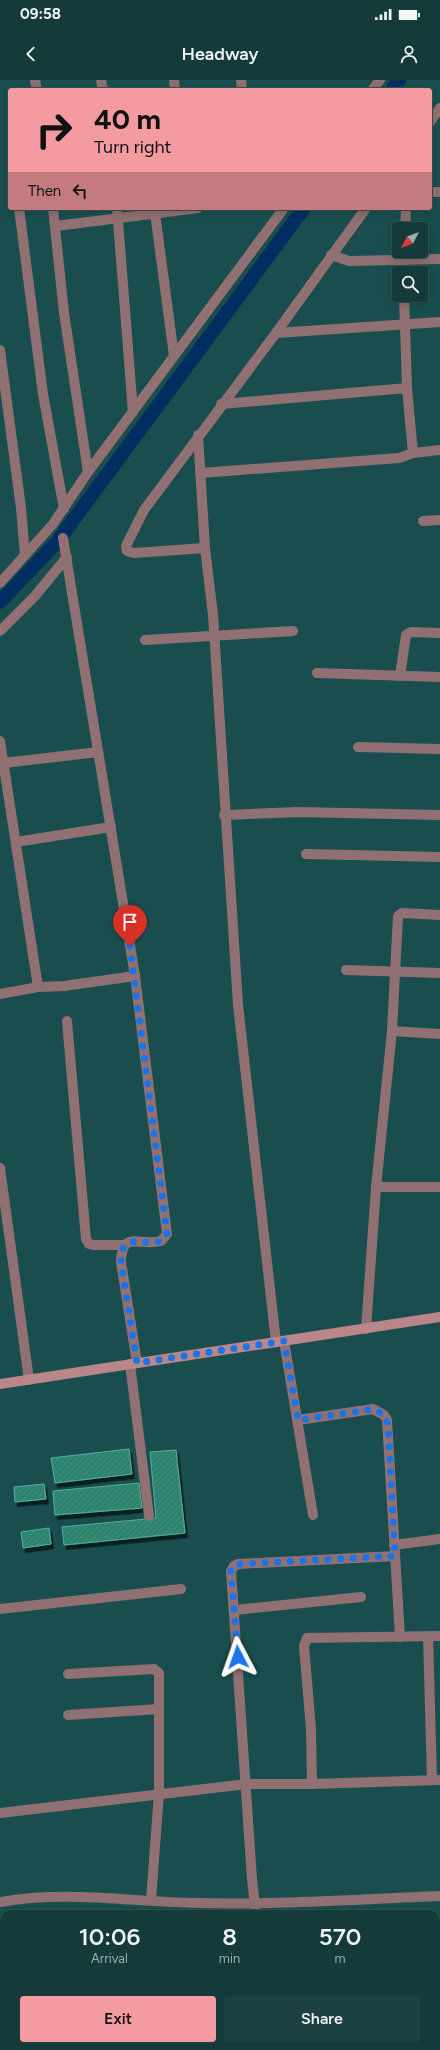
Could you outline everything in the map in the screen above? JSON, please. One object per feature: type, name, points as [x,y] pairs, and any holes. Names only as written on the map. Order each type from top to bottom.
[{"type":"main road","points":[[0,1384],[440,1317]]},
{"type":"street","points":[[374,88],[380,80]]},
{"type":"street","points":[[432,119],[440,108]]},
{"type":"street","points":[[19,210],[44,394],[64,509]]},
{"type":"street","points":[[54,210],[64,313],[88,472]]},
{"type":"street","points":[[56,226],[118,213],[155,213],[177,210]]},
{"type":"street","points":[[0,583],[54,525],[88,472],[283,210]]},
{"type":"street","points":[[205,548],[134,553],[129,553],[126,549],[128,540],[144,510],[186,455],[198,435],[221,404],[276,333],[365,210]]},
{"type":"street","points":[[405,222],[406,210]]},
{"type":"street","points":[[118,213],[133,412]]},
{"type":"street","points":[[155,213],[174,356]]},
{"type":"street","points":[[331,255],[349,261],[392,257]]},
{"type":"street","points":[[428,258],[440,259]]},
{"type":"street","points":[[404,302],[407,388],[413,453]]},
{"type":"street","points":[[276,333],[440,322]]},
{"type":"street","points":[[0,350],[21,508],[25,555]]},
{"type":"street","points":[[221,404],[407,388]]},
{"type":"street","points":[[198,435],[205,548],[214,636],[224,815],[238,1005],[280,1342],[298,1420],[313,1515]]},
{"type":"street","points":[[200,473],[399,458],[413,453],[440,450]]},
{"type":"street","points":[[423,521],[440,520]]},
{"type":"street","points":[[63,538],[68,557],[135,976],[167,1234],[164,1239],[158,1242],[129,1242],[124,1245],[121,1250],[121,1262],[134,1364],[149,1516]]},
{"type":"street","points":[[0,632],[35,596],[68,557]]},
{"type":"street","points":[[145,640],[293,631]]},
{"type":"street","points":[[400,676],[404,638],[406,635],[411,632],[440,632]]},
{"type":"street","points":[[317,673],[440,677]]},
{"type":"street","points":[[0,741],[38,987]]},
{"type":"street","points":[[358,746],[440,749]]},
{"type":"street","points":[[4,762],[98,752]]},
{"type":"street","points":[[224,815],[298,812],[440,814]]},
{"type":"street","points":[[16,842],[112,828]]},
{"type":"street","points":[[306,854],[440,857]]},
{"type":"street","points":[[366,1329],[376,1187],[392,1031],[399,914],[440,915]]},
{"type":"street","points":[[346,970],[395,970],[440,973]]},
{"type":"street","points":[[0,994],[38,987],[64,986],[135,976]]},
{"type":"street","points":[[67,1021],[86,1239],[89,1244],[93,1245],[124,1245]]},
{"type":"street","points":[[392,1031],[440,1034]]},
{"type":"street","points":[[0,1168],[29,1380]]},
{"type":"street","points":[[376,1187],[440,1187]]},
{"type":"street","points":[[298,1420],[374,1409],[384,1415],[388,1424],[400,1637]]},
{"type":"street","points":[[394,1545],[440,1538]]},
{"type":"street","points":[[255,1910],[235,1610],[231,1571],[234,1566],[238,1564],[395,1556]]},
{"type":"street","points":[[0,1609],[181,1589]]},
{"type":"street","points":[[235,1610],[362,1597]]},
{"type":"street","points":[[0,1813],[159,1793],[246,1784],[312,1784],[436,1780],[428,1636]]},
{"type":"street","points":[[312,1784],[311,1729],[304,1646],[305,1640],[307,1638],[440,1636]]},
{"type":"street","points":[[68,1674],[154,1669],[160,1677],[159,1793],[151,1900]]},
{"type":"street","points":[[68,1715],[159,1709]]},
{"type":"street","points":[[0,1902],[76,1896],[195,1903],[254,1903],[440,1896]]},
{"type":"building","points":[[129,1449],[132,1474],[55,1483],[51,1458]]},
{"type":"building","points":[[176,1450],[185,1533],[64,1545],[62,1527],[156,1518],[150,1452]]},
{"type":"building","points":[[139,1483],[142,1508],[55,1515],[53,1491]]},
{"type":"building","points":[[44,1484],[46,1499],[15,1502],[14,1487]]},
{"type":"building","points":[[49,1528],[51,1544],[23,1548],[21,1532]]},
{"type":"waterway","points":[[393,88],[399,80]]},
{"type":"waterway","points":[[0,602],[57,542],[303,210]]},
{"type":"route","points":[[130,946],[167,1234],[164,1239],[158,1242],[129,1242],[124,1245],[121,1250],[121,1262],[137,1363],[284,1341],[298,1420],[374,1409],[384,1415],[388,1424],[395,1556],[238,1564],[234,1566],[231,1571],[238,1657]]}]
